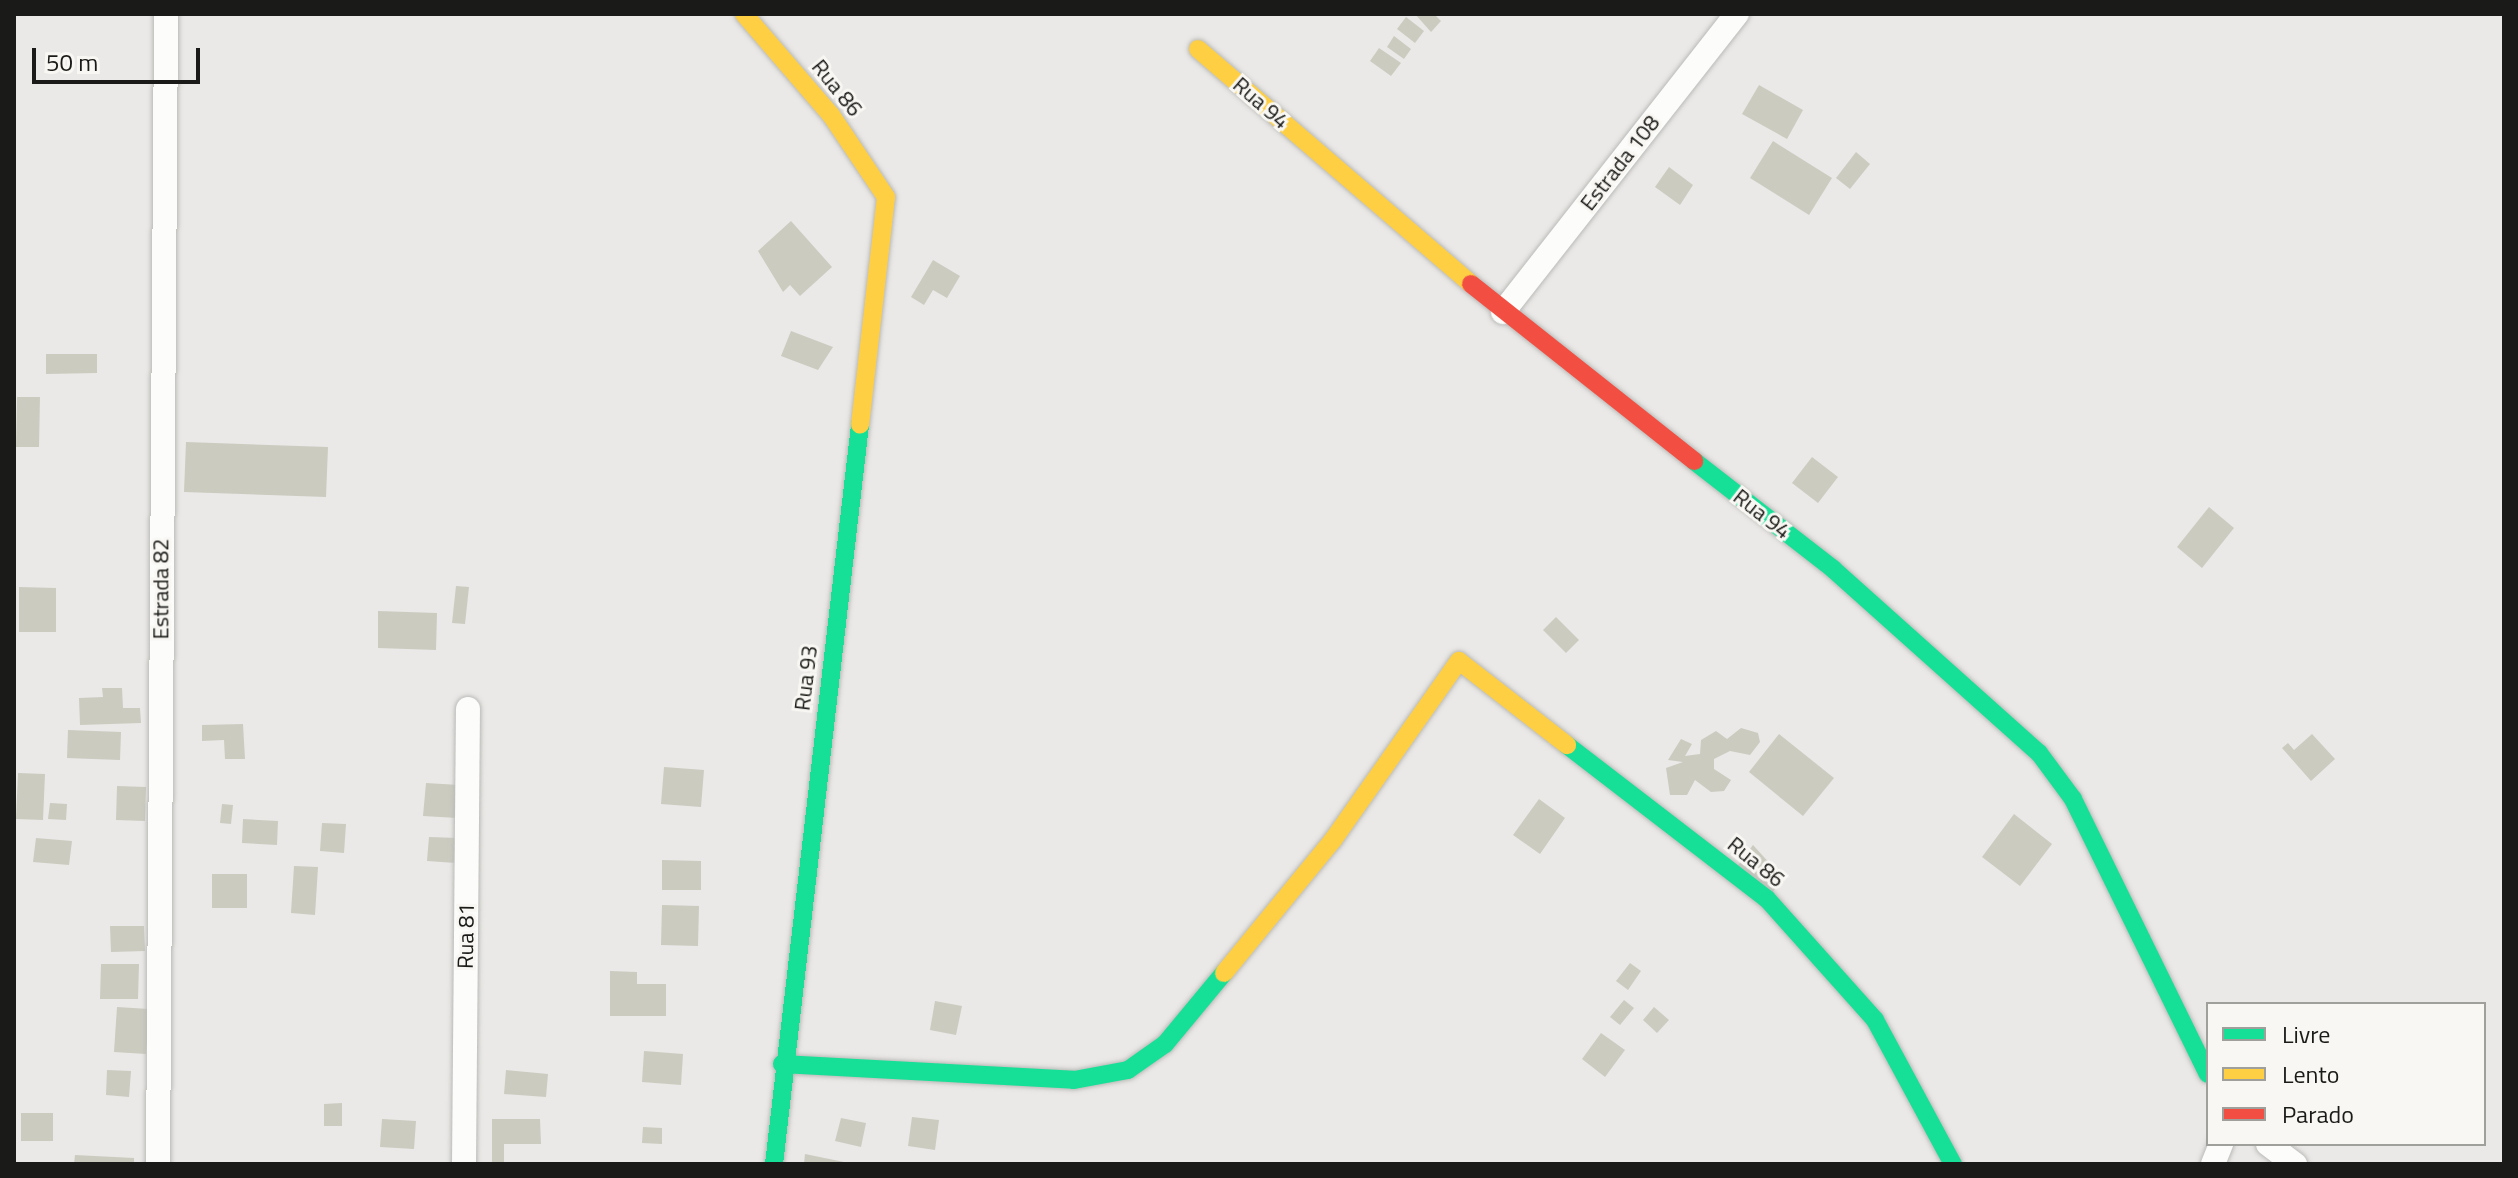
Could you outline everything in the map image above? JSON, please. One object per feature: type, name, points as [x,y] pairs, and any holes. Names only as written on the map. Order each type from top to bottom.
[{"type":"street","name":"Estrada 82","points":[[158,1164],[166,14]]},
{"type":"street","name":"Rua 86","points":[[744,14],[831,115],[886,197]]},
{"type":"street","name":"Estrada 108","points":[[1503,312],[1737,14]]},
{"type":"street","name":"Rua 94","points":[[1198,49],[1503,312],[1833,569],[1980,694],[2039,753],[2073,799],[2206,1070]]},
{"type":"street","name":"Rua 93","points":[[774,1164],[782,1064],[886,197]]},
{"type":"street","name":"Rua 86","points":[[782,1064],[1074,1080],[1128,1070],[1165,1044],[1333,840],[1459,661],[1767,899],[1875,1020],[1953,1164]]},
{"type":"street","name":"Rua 81","points":[[464,1164],[468,709]]},
{"type":"street","points":[[2271,1146],[2295,1164]]},
{"type":"building","points":[[1415,14],[1434,14],[1441,21],[1431,32]]},
{"type":"building","points":[[1406,17],[1424,31],[1415,43],[1397,29]]},
{"type":"building","points":[[1394,36],[1411,49],[1404,59],[1387,47]]},
{"type":"building","points":[[1379,48],[1401,63],[1391,76],[1370,61]]},
{"type":"building","points":[[1759,85],[1803,110],[1787,139],[1742,114]]},
{"type":"building","points":[[1773,141],[1832,178],[1809,215],[1750,178]]},
{"type":"building","points":[[1856,152],[1870,164],[1850,189],[1836,178]]},
{"type":"building","points":[[1669,167],[1693,185],[1680,205],[1655,187]]},
{"type":"building","points":[[791,221],[832,267],[800,296],[790,285],[783,292],[758,251]]},
{"type":"building","points":[[933,260],[960,276],[947,298],[933,290],[924,305],[911,297]]},
{"type":"building","points":[[791,331],[833,347],[818,370],[781,356]]},
{"type":"building","points":[[46,354],[97,354],[97,373],[46,374]]},
{"type":"building","points":[[17,397],[40,397],[39,447],[16,447]]},
{"type":"building","points":[[186,442],[328,447],[326,497],[184,492]]},
{"type":"building","points":[[1812,457],[1838,477],[1818,503],[1792,483]]},
{"type":"building","points":[[2209,507],[2234,528],[2202,568],[2177,547]]},
{"type":"building","points":[[456,586],[469,587],[465,624],[452,623]]},
{"type":"building","points":[[19,587],[56,588],[56,632],[19,632]]},
{"type":"building","points":[[378,611],[437,613],[436,650],[378,648]]},
{"type":"building","points":[[1556,617],[1579,640],[1566,653],[1543,630]]},
{"type":"building","points":[[102,688],[122,688],[123,708],[140,708],[141,723],[80,725],[79,698],[103,697]]},
{"type":"building","points":[[243,724],[245,759],[225,759],[224,740],[202,741],[202,725]]},
{"type":"building","points":[[1741,728],[1758,733],[1760,742],[1750,755],[1730,751],[1714,759],[1714,769],[1731,780],[1724,791],[1711,792],[1695,780],[1687,795],[1670,795],[1666,768],[1683,762],[1668,760],[1681,739],[1692,744],[1685,756],[1700,754],[1701,740],[1716,731],[1727,739]]},
{"type":"building","points":[[68,730],[121,732],[120,760],[67,758]]},
{"type":"building","points":[[1779,734],[1834,778],[1803,816],[1749,772]]},
{"type":"building","points":[[2312,734],[2335,759],[2311,781],[2282,748],[2288,743],[2294,750]]},
{"type":"building","points":[[664,767],[704,770],[701,807],[661,804]]},
{"type":"building","points":[[18,773],[45,774],[43,820],[16,819]]},
{"type":"building","points":[[426,783],[459,785],[457,818],[423,816]]},
{"type":"building","points":[[117,786],[146,787],[145,821],[116,820]]},
{"type":"building","points":[[1539,799],[1565,818],[1540,854],[1513,835]]},
{"type":"building","points":[[50,803],[67,804],[66,820],[48,819]]},
{"type":"building","points":[[222,804],[233,805],[231,824],[220,823]]},
{"type":"building","points":[[2014,814],[2052,844],[2020,886],[1982,857]]},
{"type":"building","points":[[243,819],[278,821],[277,845],[242,843]]},
{"type":"building","points":[[322,823],[346,824],[344,853],[320,851]]},
{"type":"building","points":[[429,837],[458,838],[456,863],[427,861]]},
{"type":"building","points":[[36,838],[72,841],[69,865],[33,862]]},
{"type":"building","points":[[1753,845],[1783,878],[1772,893],[1737,867]]},
{"type":"building","points":[[662,860],[701,861],[701,890],[662,890]]},
{"type":"building","points":[[294,866],[318,867],[315,915],[291,913]]},
{"type":"building","points":[[212,874],[247,874],[247,908],[212,908]]},
{"type":"building","points":[[662,905],[699,906],[698,946],[661,945]]},
{"type":"building","points":[[110,926],[144,926],[145,951],[111,952]]},
{"type":"building","points":[[1630,963],[1641,971],[1628,990],[1616,981]]},
{"type":"building","points":[[101,964],[139,964],[138,999],[100,999]]},
{"type":"building","points":[[610,971],[637,972],[637,984],[666,984],[666,1016],[610,1016]]},
{"type":"building","points":[[1624,1000],[1634,1008],[1620,1025],[1610,1017]]},
{"type":"building","points":[[935,1001],[962,1006],[956,1035],[930,1030]]},
{"type":"building","points":[[117,1007],[149,1009],[146,1054],[114,1052]]},
{"type":"building","points":[[1654,1007],[1669,1020],[1657,1033],[1643,1020]]},
{"type":"building","points":[[1601,1033],[1625,1050],[1605,1077],[1582,1059]]},
{"type":"building","points":[[644,1051],[683,1054],[681,1085],[642,1082]]},
{"type":"building","points":[[107,1070],[131,1071],[129,1097],[106,1095]]},
{"type":"building","points":[[506,1070],[548,1074],[546,1097],[504,1094]]},
{"type":"building","points":[[342,1103],[342,1126],[324,1126],[324,1104]]},
{"type":"building","points":[[21,1113],[53,1113],[53,1141],[21,1141]]},
{"type":"building","points":[[912,1117],[939,1120],[935,1150],[908,1146]]},
{"type":"building","points":[[841,1118],[866,1123],[861,1147],[835,1141]]},
{"type":"building","points":[[382,1119],[416,1121],[414,1149],[380,1147]]},
{"type":"building","points":[[492,1119],[540,1119],[541,1144],[504,1144],[504,1164],[492,1164]]},
{"type":"building","points":[[643,1127],[662,1128],[662,1144],[642,1143]]},
{"type":"building","points":[[805,1154],[849,1163],[849,1164],[804,1164]]},
{"type":"building","points":[[75,1155],[134,1158],[134,1164],[74,1164]]},
{"type":"traffic: fast","points":[[774,1164],[860,425]]},
{"type":"traffic: fast","points":[[1694,461],[1833,569],[2039,753],[2073,799],[2206,1070]]},
{"type":"traffic: fast","points":[[1567,745],[1767,899],[1875,1020],[1953,1164]]},
{"type":"traffic: fast","points":[[782,1064],[1074,1080],[1128,1070],[1165,1044],[1224,973]]},
{"type":"traffic: slow","points":[[744,14],[831,115],[886,197],[860,425]]},
{"type":"traffic: slow","points":[[1198,49],[1471,284]]},
{"type":"traffic: slow","points":[[1224,973],[1333,840],[1459,661],[1567,745]]},
{"type":"traffic: jam","points":[[1471,284],[1694,461]]}]
